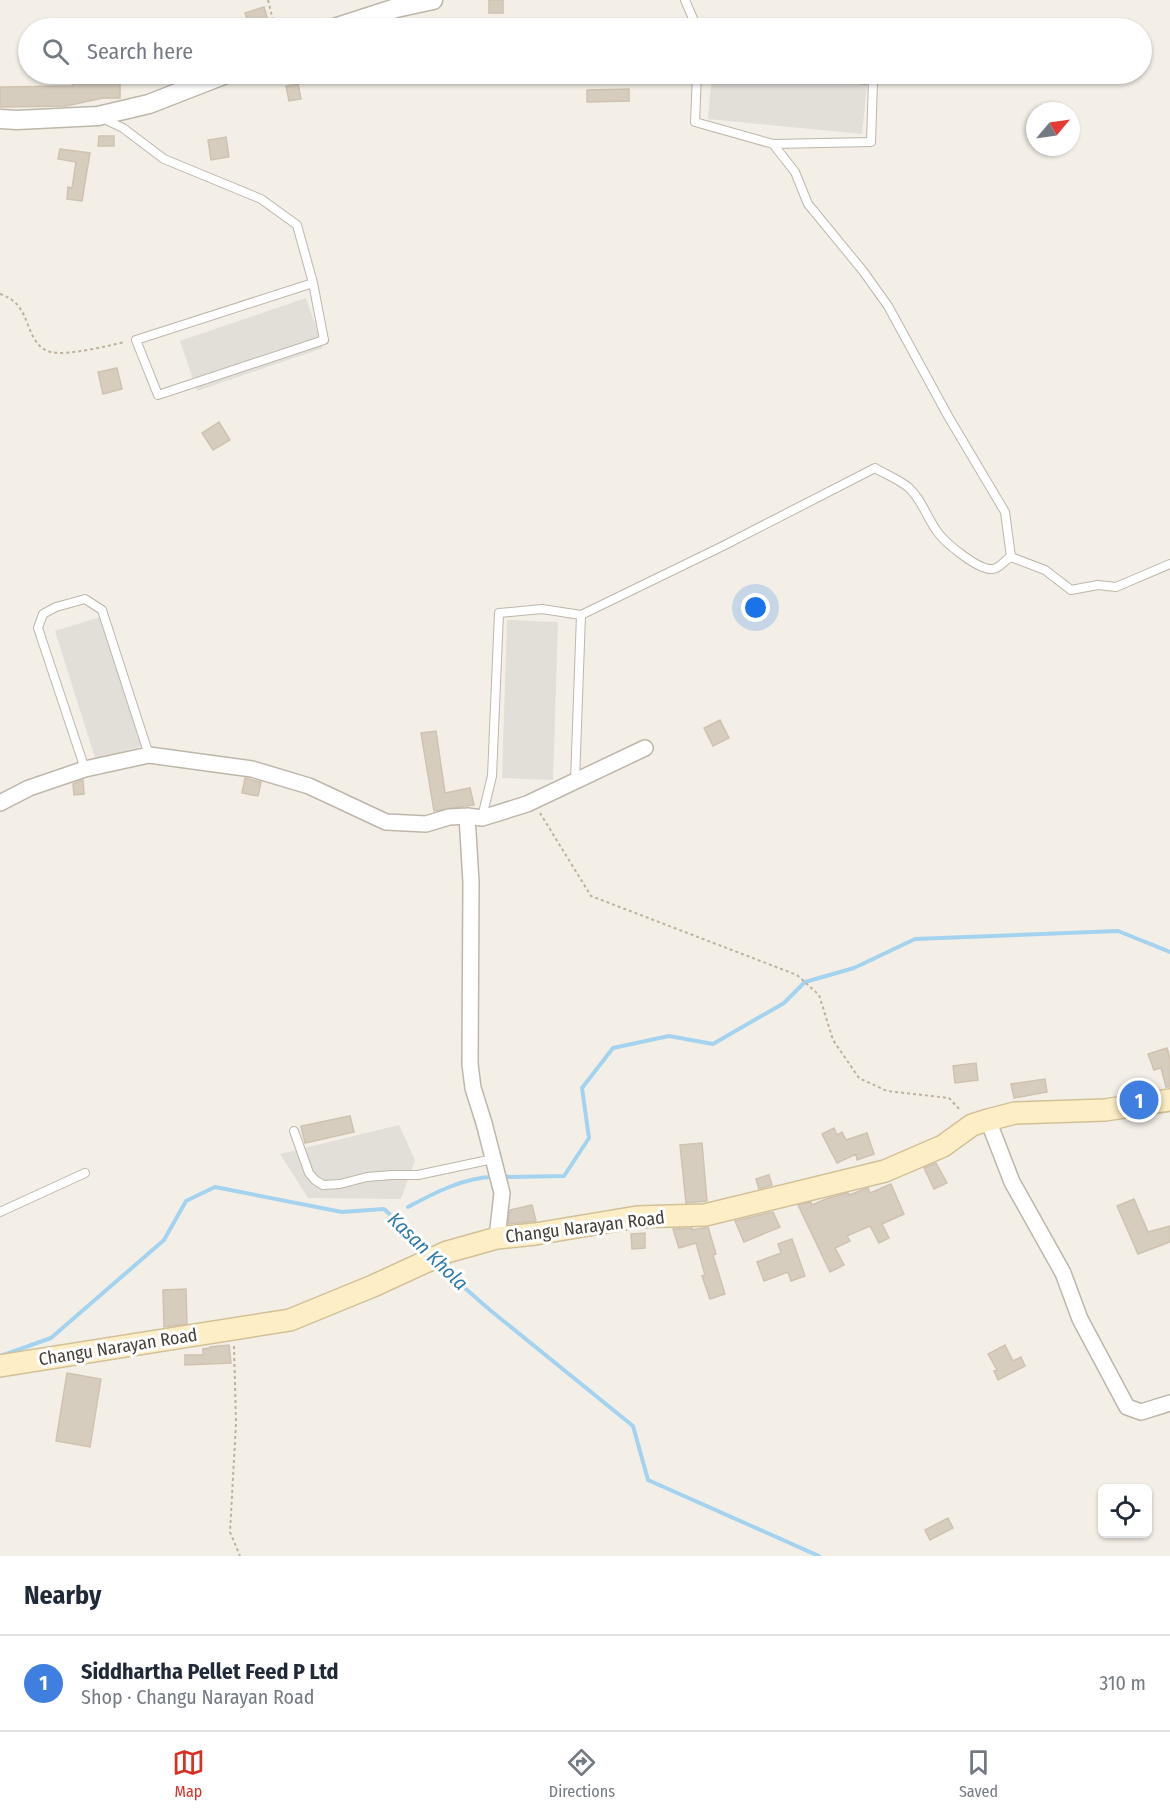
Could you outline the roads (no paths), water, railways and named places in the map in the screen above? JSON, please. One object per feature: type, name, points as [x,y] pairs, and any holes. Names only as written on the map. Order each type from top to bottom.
[{"type":"main road","name":"Changu Narayan Road","points":[[0,1366],[290,1320],[447,1252],[497,1238],[637,1217],[705,1215],[885,1171],[943,1146],[980,1122],[1015,1113],[1105,1110],[1170,1101]]},
{"type":"street","points":[[365,18],[433,0]]},
{"type":"street","points":[[0,119],[98,116],[149,104],[200,84]]},
{"type":"street","points":[[0,803],[29,788],[85,769],[148,755],[252,769],[309,786],[386,822],[426,824],[448,817],[475,817],[533,801],[645,748]]},
{"type":"street","points":[[475,817],[471,882],[470,1064],[473,1088],[502,1192],[497,1238]]},
{"type":"street","points":[[980,1122],[1063,1273],[1080,1319],[1127,1407],[1141,1412],[1170,1403]]},
{"type":"lane","points":[[685,0],[693,18]]},
{"type":"lane","points":[[697,84],[695,122],[773,144],[871,142],[873,84]]},
{"type":"lane","points":[[98,116],[123,128],[164,159],[261,199],[297,225],[313,283],[324,340],[158,395],[136,340],[313,283]]},
{"type":"lane","points":[[773,144],[795,172],[808,204],[863,271],[888,306],[948,416],[1005,512],[1011,557]]},
{"type":"lane","points":[[475,817],[492,776],[499,613],[542,609],[581,615],[875,468],[907,486],[918,497],[939,534],[973,563],[990,570],[996,569],[1011,557],[1045,570],[1071,590],[1098,585],[1116,586],[1170,564]]},
{"type":"lane","points":[[85,769],[38,628],[43,614],[56,607],[85,599],[102,610],[148,755]]},
{"type":"lane","points":[[575,781],[581,615]]},
{"type":"lane","points":[[294,1131],[309,1173],[323,1185],[340,1184],[368,1177],[418,1176],[493,1159]]},
{"type":"lane","points":[[0,1212],[85,1173]]},
{"type":"waterway","points":[[502,1177],[564,1176],[589,1138],[582,1088],[613,1048],[669,1036],[713,1044],[784,1003],[805,982],[854,968],[915,939],[1118,931],[1170,952]]},
{"type":"waterway","points":[[408,1207],[461,1183],[494,1177]]},
{"type":"waterway","name":"Kasan Khola","points":[[0,1356],[51,1338],[164,1240],[186,1201],[215,1187],[342,1212],[384,1209],[430,1251]]},
{"type":"waterway","name":"Kasan Khola","points":[[441,1263],[459,1283],[490,1310],[633,1426],[648,1480],[819,1556]]},
{"type":"place","name":"Siddhartha Pellet Feed P Ltd","points":[[1139,1100]]}]
